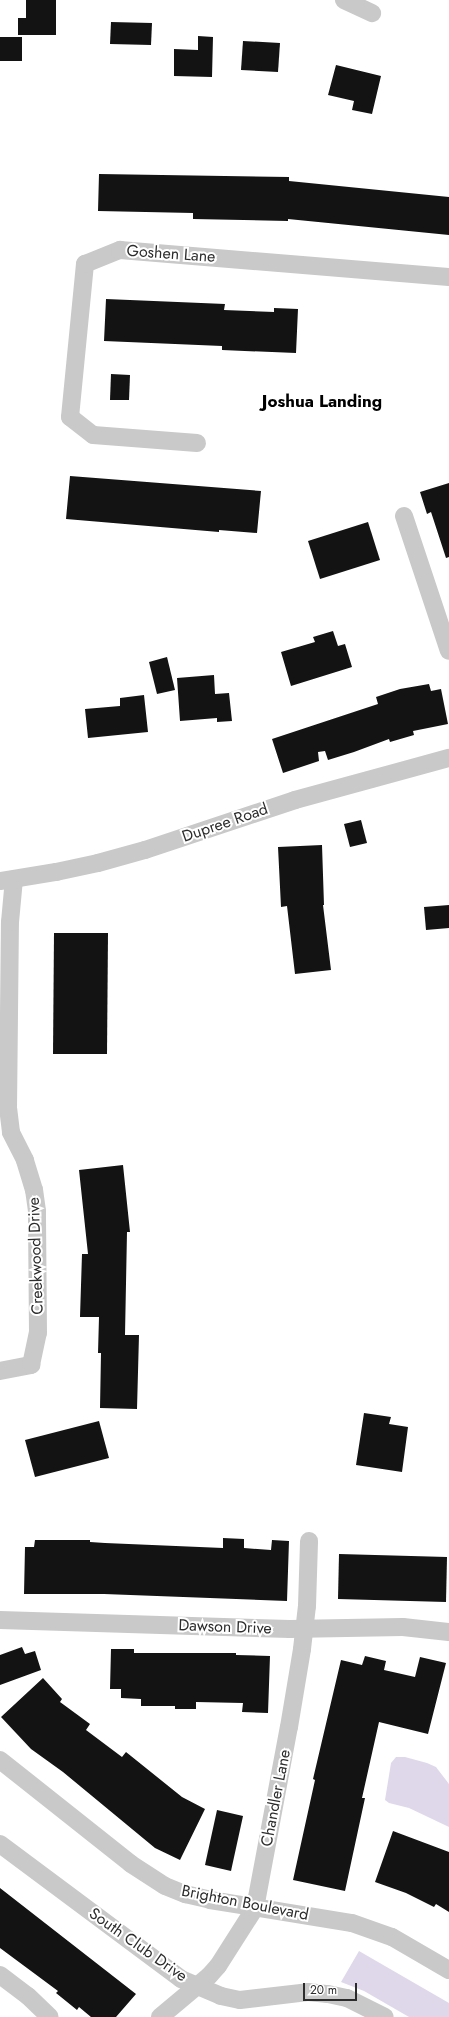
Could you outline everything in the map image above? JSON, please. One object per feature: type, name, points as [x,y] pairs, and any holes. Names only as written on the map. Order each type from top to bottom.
[{"type":"street","points":[[344,0],[372,13]]},
{"type":"street","name":"Goshen Lane","points":[[197,442],[93,435],[70,417],[85,264],[120,250],[449,276]]},
{"type":"street","points":[[404,516],[449,651]]},
{"type":"street","name":"Dupree Road","points":[[7,880],[98,863],[144,850],[295,800],[449,758]]},
{"type":"street","name":"Creekwood Drive","points":[[0,1371],[31,1366],[38,1333],[37,1211],[34,1190],[25,1160],[11,1132],[8,1110],[10,922],[7,880]]},
{"type":"street","name":"Chandler Lane","points":[[160,2017],[218,1966],[255,1908],[289,1727],[304,1629],[309,1541]]},
{"type":"street","name":"Dawson Drive","points":[[0,1620],[304,1629],[403,1628],[449,1632]]},
{"type":"street","name":"Brighton Boulevard","points":[[0,1760],[124,1859],[152,1879],[185,1894],[255,1908],[352,1923],[370,1928],[392,1937],[449,1970]]},
{"type":"street","name":"South Club Drive","points":[[0,1844],[181,1979],[221,1996],[240,2000],[308,1992],[328,1994],[347,1998],[385,2017]]},
{"type":"street","points":[[0,1975],[28,1996],[50,2017]]},
{"type":"shaded area","points":[[396,1757],[405,1757],[436,1767],[449,1784],[449,1827],[409,1808],[389,1803],[385,1800],[391,1763]]},
{"type":"shaded area","points":[[359,1951],[449,2003],[449,2017],[409,2017],[364,1991],[341,1982]]},
{"type":"building","points":[[26,0],[56,0],[56,35],[18,35],[18,18],[26,18]]},
{"type":"building","points":[[111,22],[152,23],[151,45],[110,44]]},
{"type":"building","points":[[198,36],[213,37],[212,77],[174,76],[174,49],[198,50]]},
{"type":"building","points":[[0,37],[22,37],[22,61],[0,61]]},
{"type":"building","points":[[243,41],[280,43],[278,72],[241,70]]},
{"type":"building","points":[[336,65],[381,76],[372,114],[352,110],[354,101],[328,95]]},
{"type":"building","points":[[99,174],[289,177],[289,181],[449,197],[449,235],[288,219],[288,221],[193,219],[193,213],[98,211]]},
{"type":"building","points":[[106,299],[225,304],[224,310],[274,312],[274,308],[298,309],[296,353],[222,350],[222,346],[104,341]]},
{"type":"building","points":[[111,374],[130,375],[129,400],[110,400]]},
{"type":"building","points":[[70,476],[261,491],[257,533],[219,530],[219,532],[66,519]]},
{"type":"building","points":[[449,483],[449,557],[446,558],[431,512],[427,514],[420,492]]},
{"type":"building","points":[[368,522],[380,560],[320,579],[308,541]]},
{"type":"building","points":[[333,631],[338,646],[345,644],[352,667],[291,686],[281,652],[315,642],[313,637]]},
{"type":"building","points":[[167,657],[175,690],[157,694],[149,662]]},
{"type":"building","points":[[214,675],[215,694],[229,693],[232,721],[217,722],[217,718],[180,721],[177,678]]},
{"type":"building","points":[[429,684],[431,691],[441,689],[448,724],[413,731],[414,735],[390,742],[389,739],[328,760],[325,751],[318,752],[319,761],[283,773],[272,739],[378,704],[376,697],[400,689]]},
{"type":"building","points":[[144,695],[148,732],[88,738],[85,709],[120,706],[120,698]]},
{"type":"building","points":[[361,820],[367,843],[350,847],[344,824]]},
{"type":"building","points":[[322,845],[323,905],[331,970],[295,974],[287,906],[281,907],[278,847]]},
{"type":"building","points":[[449,905],[449,928],[426,930],[424,907]]},
{"type":"building","points":[[54,933],[108,933],[107,1054],[53,1054]]},
{"type":"building","points":[[123,1165],[130,1232],[127,1232],[125,1335],[139,1335],[137,1409],[100,1408],[101,1353],[98,1353],[99,1317],[80,1317],[82,1254],[88,1254],[79,1170]]},
{"type":"building","points":[[364,1413],[391,1417],[389,1424],[408,1427],[402,1472],[356,1465]]},
{"type":"building","points":[[99,1421],[109,1458],[35,1477],[25,1440]]},
{"type":"building","points":[[223,1538],[244,1539],[244,1548],[271,1550],[272,1540],[289,1541],[287,1601],[104,1594],[24,1594],[25,1547],[34,1547],[35,1540],[90,1540],[90,1542],[105,1543],[223,1548]]},
{"type":"building","points":[[339,1554],[447,1557],[446,1602],[338,1599]]},
{"type":"building","points":[[22,1647],[25,1654],[35,1651],[41,1670],[0,1685],[0,1655]]},
{"type":"building","points":[[111,1649],[134,1649],[134,1653],[236,1653],[236,1655],[270,1656],[268,1713],[242,1712],[243,1703],[196,1702],[196,1709],[175,1709],[175,1706],[141,1706],[141,1699],[121,1698],[121,1689],[110,1689]]},
{"type":"building","points":[[365,1656],[386,1661],[384,1670],[415,1677],[420,1657],[446,1663],[428,1734],[379,1722],[362,1798],[365,1798],[345,1891],[293,1880],[315,1780],[313,1779],[341,1660],[362,1665]]},
{"type":"building","points":[[43,1678],[62,1699],[60,1702],[90,1724],[86,1730],[122,1757],[126,1752],[182,1797],[205,1809],[180,1860],[155,1848],[63,1772],[31,1749],[1,1717]]},
{"type":"building","points":[[217,1810],[243,1816],[231,1871],[205,1865]]},
{"type":"building","points":[[393,1831],[449,1852],[449,1912],[436,1904],[434,1907],[406,1893],[375,1882]]},
{"type":"building","points":[[0,1888],[136,1994],[116,2017],[91,2017],[79,2007],[77,2010],[56,1993],[58,1991],[0,1948]]},
{"type":"district","name":"Joshua Landing","points":[[322,402]]}]
